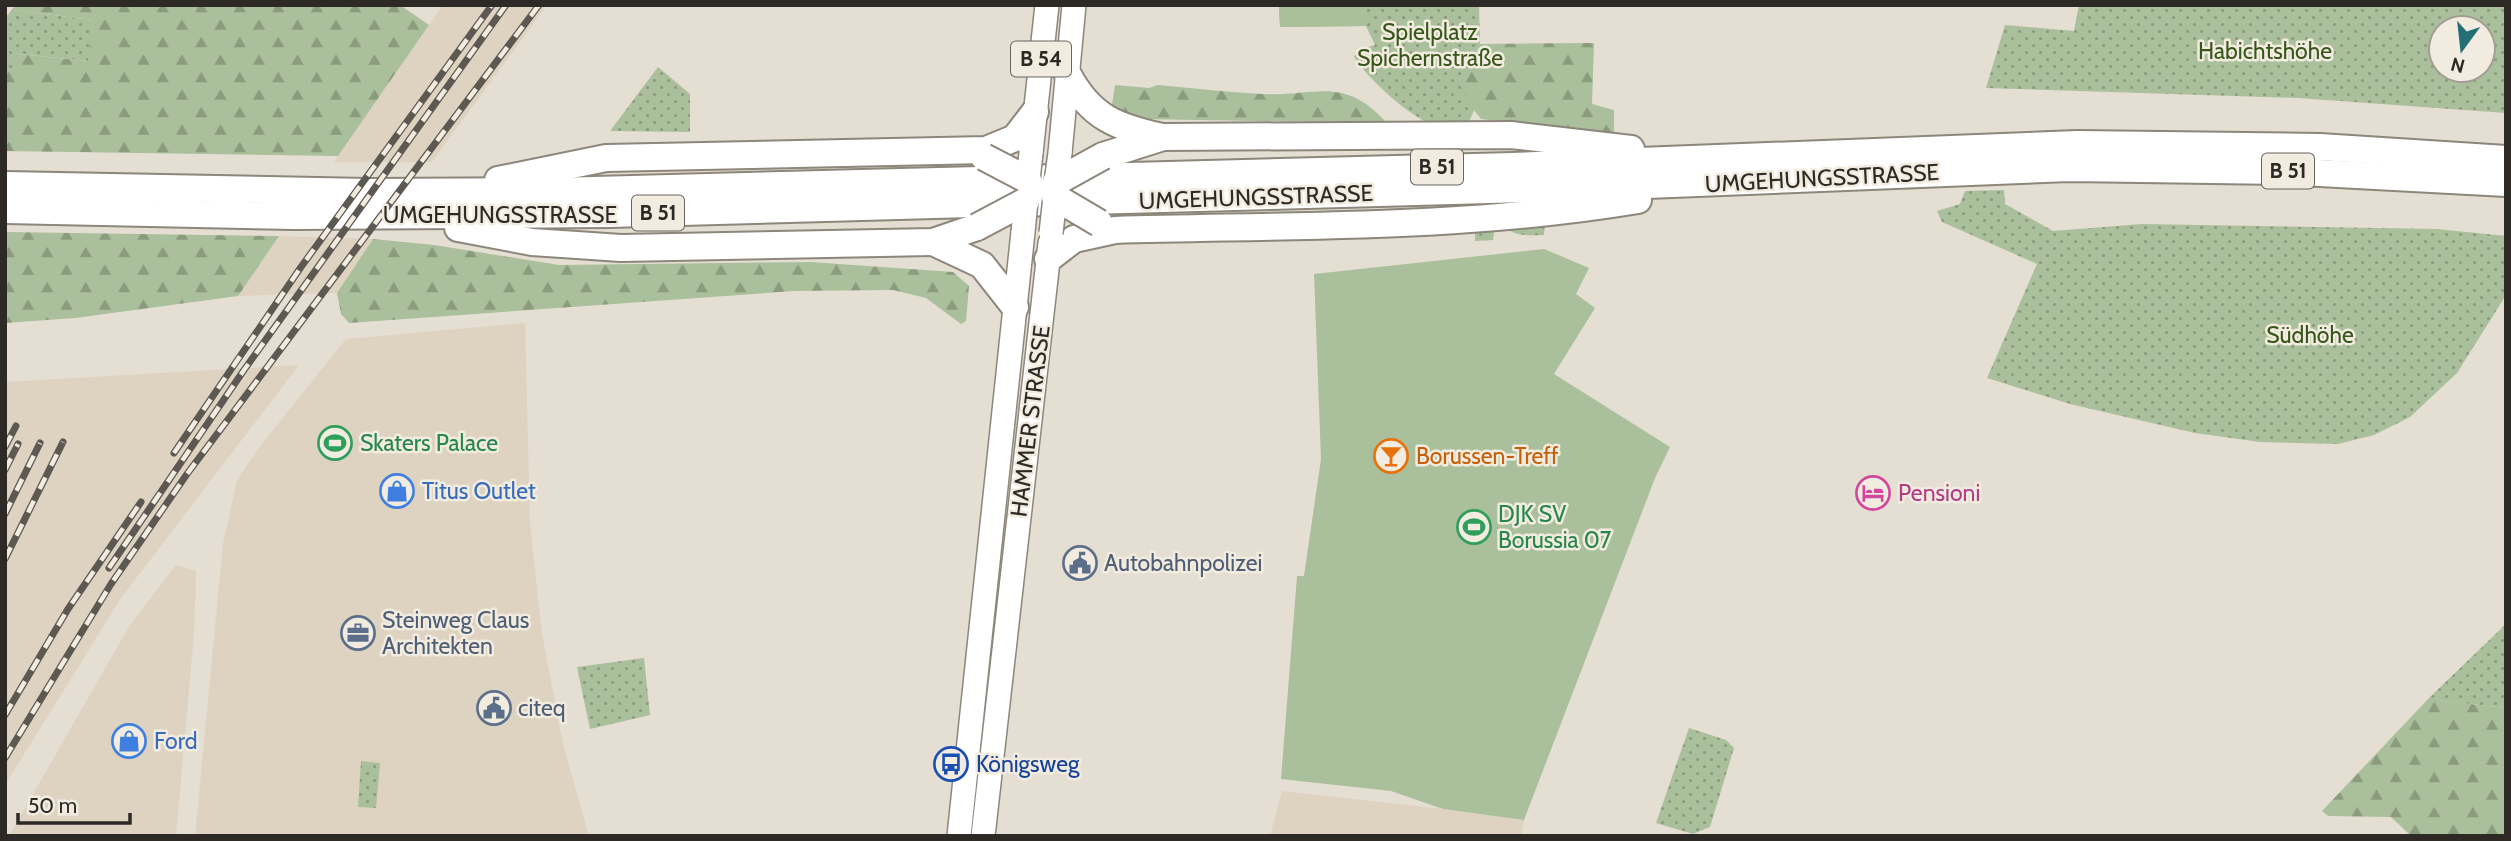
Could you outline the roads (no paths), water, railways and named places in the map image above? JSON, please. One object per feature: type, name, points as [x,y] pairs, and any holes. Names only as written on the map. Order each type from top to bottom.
[{"type":"highway","points":[[1068,75],[1081,96],[1105,119],[1123,128],[1162,137],[1511,135],[1717,171]]},
{"type":"highway","points":[[438,192],[606,158],[973,153],[1000,147],[1015,138],[1035,112]]},
{"type":"highway","points":[[395,216],[532,242],[621,248],[933,242],[977,227],[1103,156],[1162,137]]},
{"type":"highway","name":"UMGEHUNGSSTRASSE","points":[[5,210],[395,216],[610,214],[1717,171],[1977,146],[2143,144],[2320,147],[2506,159]]},
{"type":"highway","points":[[973,153],[1107,227]]},
{"type":"highway","name":"UMGEHUNGSSTRASSE","points":[[5,185],[438,192],[1717,171],[2140,168],[2354,173],[2506,183]]},
{"type":"highway","points":[[1049,246],[1107,227],[1467,220],[1555,214],[1717,171]]},
{"type":"highway","points":[[933,242],[982,265],[1015,307]]},
{"type":"main road","name":"HAMMER STRASSE","points":[[983,836],[1049,246],[1042,190],[1031,153],[1047,5]]},
{"type":"main road","name":"HAMMER STRASSE","points":[[959,836],[1023,232],[1060,153],[1074,5]]},
{"type":"railway","points":[[174,453],[301,267],[492,5]]},
{"type":"railway","points":[[109,568],[244,370],[506,5]]},
{"type":"railway","points":[[5,758],[111,584],[187,474],[539,5]]},
{"type":"railway","points":[[5,447],[16,426]]},
{"type":"railway","points":[[5,559],[63,442]]},
{"type":"railway","points":[[5,514],[40,443]]},
{"type":"railway","points":[[5,470],[18,444]]},
{"type":"railway","points":[[5,715],[68,609],[141,502]]},
{"type":"place","name":"Skaters Palace","points":[[335,443]]},
{"type":"place","name":"Borussen-Treff","points":[[1391,456]]},
{"type":"place","name":"Titus Outlet","points":[[397,491]]},
{"type":"place","name":"Pensioni","points":[[1873,493]]},
{"type":"place","name":"DJK SV Borussia 07","points":[[1474,527]]},
{"type":"place","name":"Autobahnpolizei","points":[[1080,563]]},
{"type":"place","name":"Steinweg Claus Architekten","points":[[358,633]]},
{"type":"place","name":"citeq","points":[[494,708]]},
{"type":"place","name":"Ford","points":[[129,741]]},
{"type":"place","name":"Königsweg","points":[[951,764]]},
{"type":"park label","name":"Spielplatz Spichernstraße","points":[[1430,45]]},
{"type":"park label","name":"Habichtshöhe","points":[[2265,51]]},
{"type":"park label","name":"Südhöhe","points":[[2310,335]]}]
